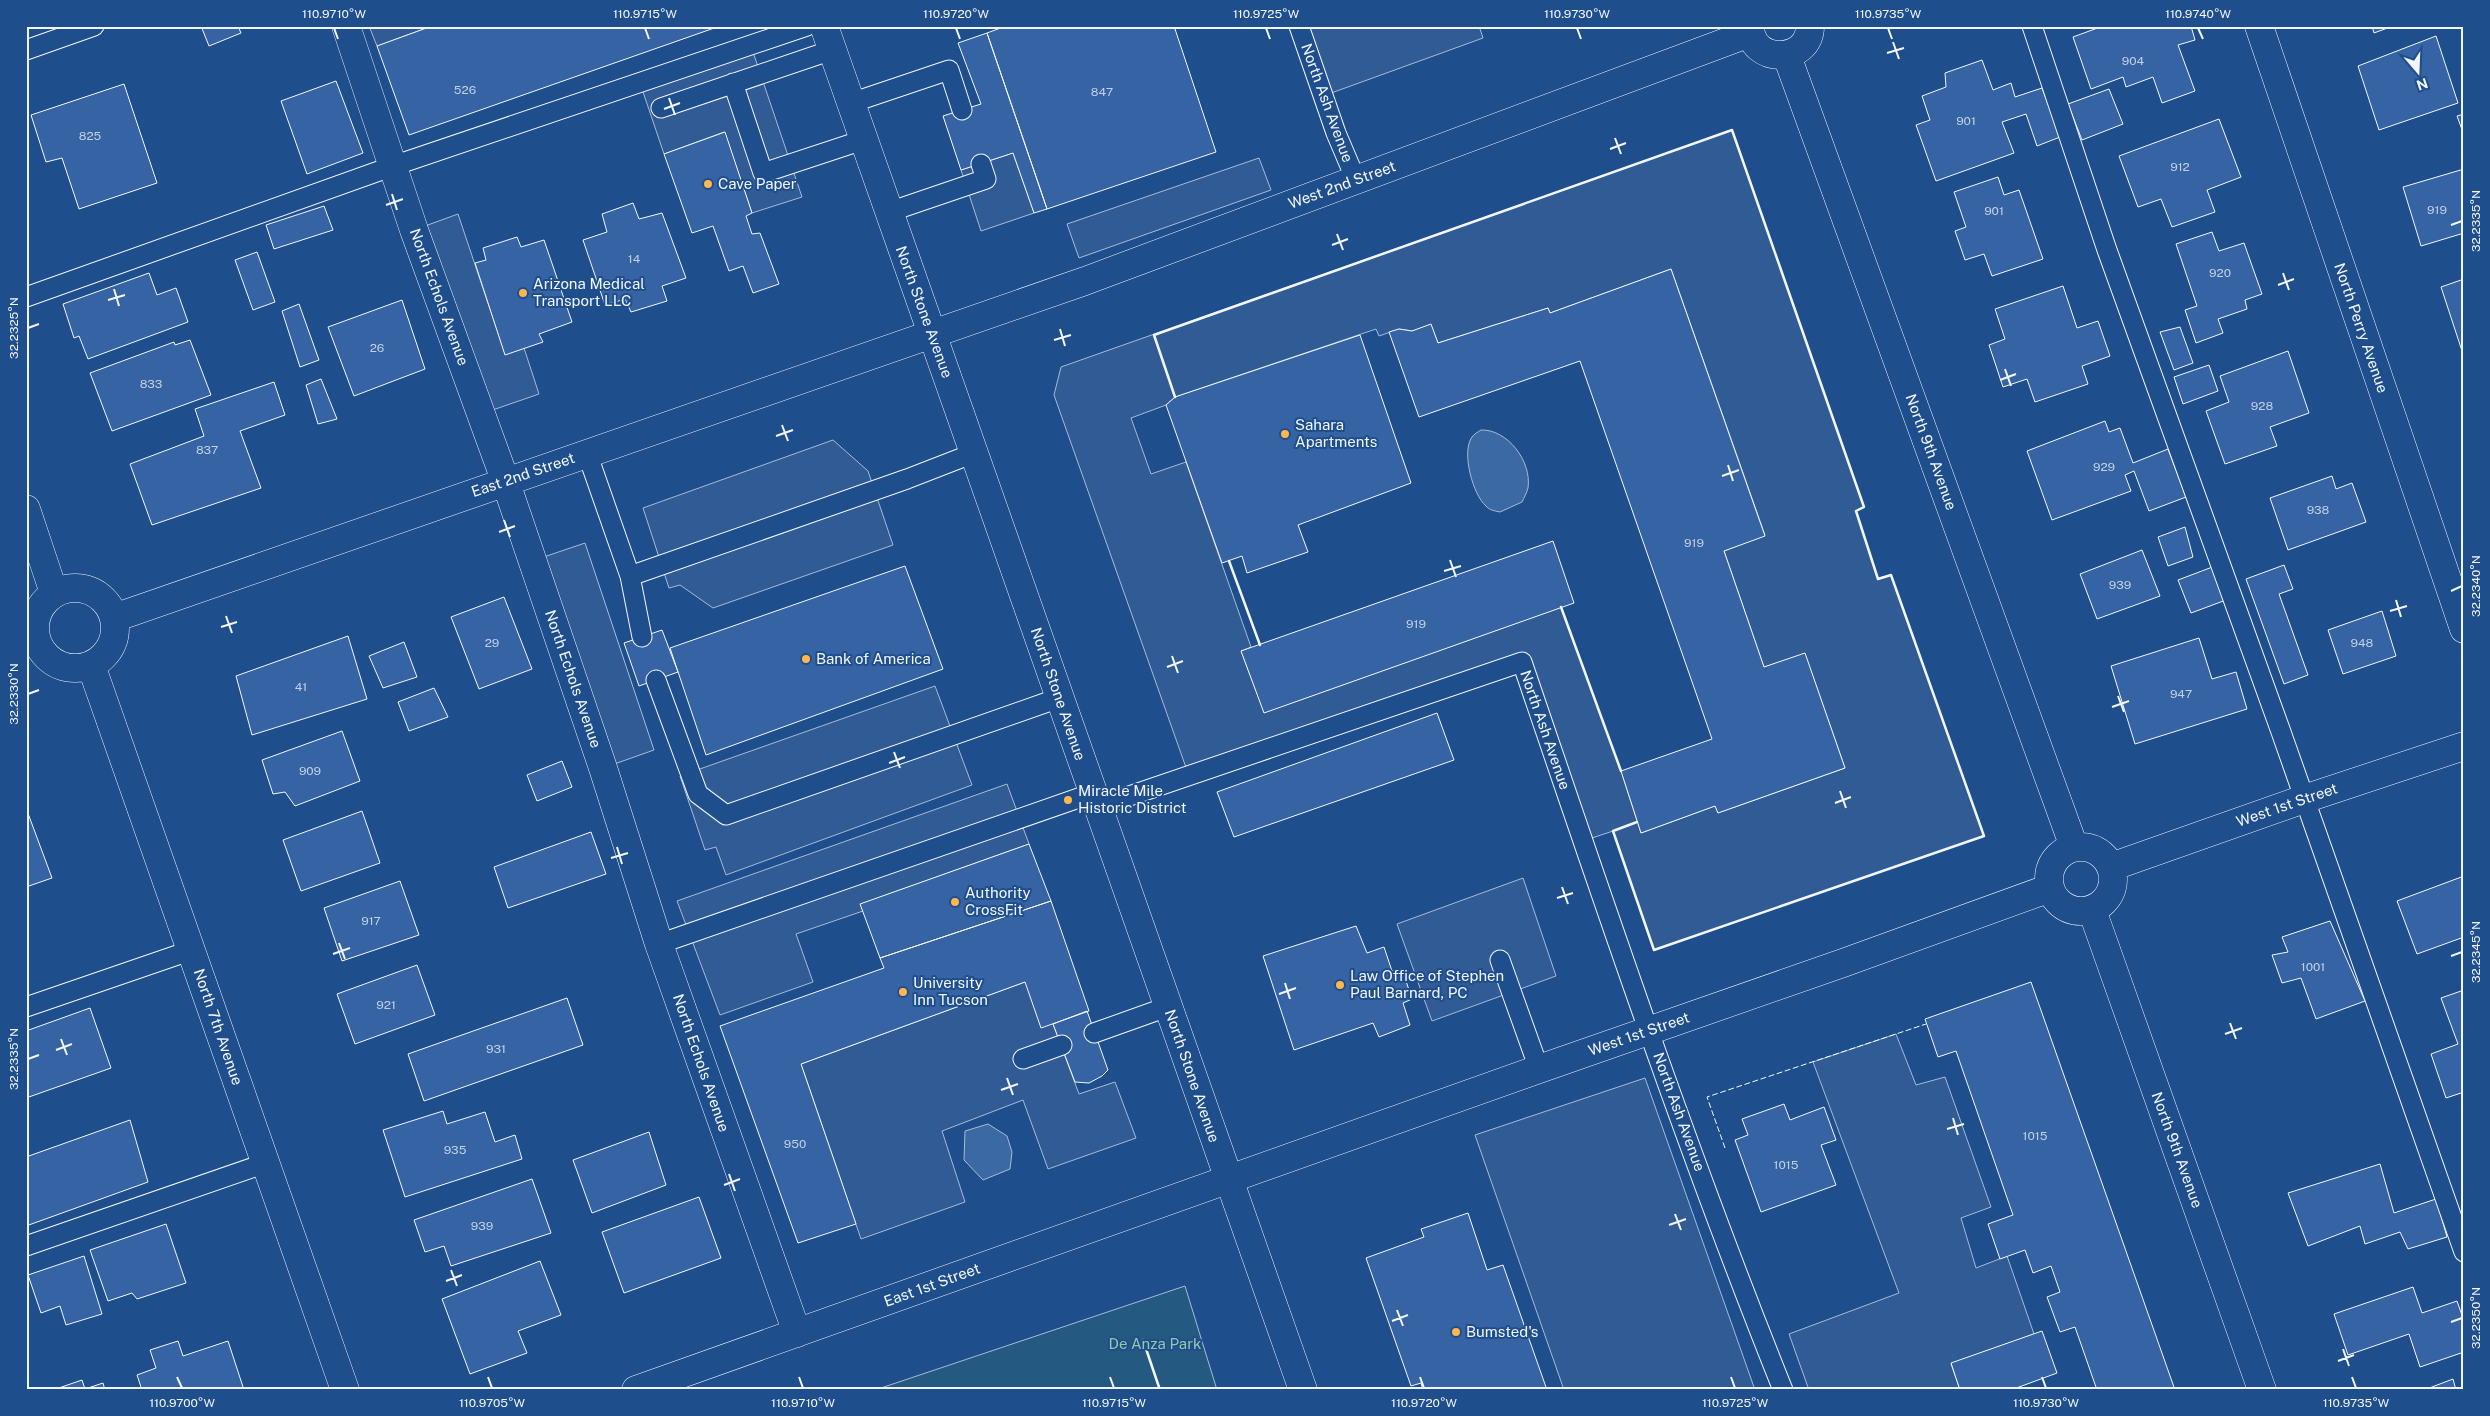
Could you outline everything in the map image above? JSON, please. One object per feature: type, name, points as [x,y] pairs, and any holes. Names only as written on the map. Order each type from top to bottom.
[{"type":"street","name":"North Echols Avenue","points":[[346,26],[393,166],[505,480],[603,768],[659,944],[797,1333]]},
{"type":"street","points":[[1750,30],[1758,47],[1771,55],[1788,56],[1802,48],[1810,35],[1810,26]]},
{"type":"street","name":"North Perry Avenue","points":[[2259,26],[2464,629]]},
{"type":"street","name":"West 2nd Street","points":[[932,334],[1085,281],[1750,30]]},
{"type":"street","name":"North Stone Avenue","points":[[828,38],[1303,1390]]},
{"type":"street","name":"North 9th Avenue","points":[[1788,56],[2074,848]]},
{"type":"street","name":"East 2nd Street","points":[[114,618],[505,480],[932,334]]},
{"type":"street","points":[[26,510],[54,593]]},
{"type":"street","points":[[72,588],[86,589],[98,595],[109,605],[114,618],[114,641],[107,653],[91,665],[73,668],[59,665],[33,648],[37,615],[43,603],[54,593],[72,588]]},
{"type":"street","name":"North 7th Avenue","points":[[91,665],[345,1390]]},
{"type":"street","name":"West 1st Street","points":[[2112,867],[2304,799],[2464,746]]},
{"type":"street","points":[[2074,848],[2089,848],[2102,854],[2112,867],[2114,884],[2106,900],[2092,910],[2079,912],[2066,908],[2056,900],[2050,888],[2050,871],[2059,856],[2074,848]]},
{"type":"street","name":"West 1st Street","points":[[1228,1180],[2050,888]]},
{"type":"street","name":"North 9th Avenue","points":[[2092,910],[2262,1390]]},
{"type":"street","name":"East 1st Street","points":[[636,1390],[1228,1180]]},
{"type":"lane","points":[[26,50],[94,26]]},
{"type":"lane","points":[[26,297],[393,166],[807,26]]},
{"type":"lane","name":"North Ash Avenue","points":[[1299,26],[1356,180]]},
{"type":"lane","points":[[2032,26],[2114,268],[2464,1252]]},
{"type":"lane","points":[[662,108],[733,83],[828,38]]},
{"type":"lane","points":[[851,103],[949,70],[962,110]]},
{"type":"lane","points":[[733,83],[763,173],[863,140]]},
{"type":"lane","points":[[889,212],[986,179],[981,164]]},
{"type":"lane","points":[[587,453],[630,576],[642,637]]},
{"type":"lane","points":[[630,576],[908,479],[974,453]]},
{"type":"lane","name":"North Ash Avenue","points":[[1095,800],[1522,662],[1650,1030],[1751,1311],[1783,1390]]},
{"type":"lane","points":[[656,680],[698,794],[726,815],[1059,698]]},
{"type":"lane","points":[[659,944],[1095,800]]},
{"type":"lane","points":[[26,1007],[192,950]]},
{"type":"lane","points":[[1500,960],[1539,1069]]},
{"type":"lane","points":[[1094,1033],[1167,1007]]},
{"type":"lane","points":[[1023,1059],[1062,1045]]},
{"type":"lane","points":[[26,1246],[266,1163]]},
{"type":"green space","name":"De Anza Park","points":[[1185,1286],[1217,1390],[875,1390]]},
{"type":"shaded area","points":[[369,26],[432,26],[377,46]]},
{"type":"shaded area","points":[[1299,26],[1479,26],[1483,38],[1323,96]]},
{"type":"shaded area","points":[[751,46],[802,197],[752,213],[724,132],[664,154],[640,83]]},
{"type":"shaded area","points":[[1732,130],[1864,507],[1856,511],[1878,578],[1891,575],[1984,836],[1654,950],[1613,831],[1583,841],[1522,662],[1189,776],[1054,395],[1061,367]],"holes":[[[1671,269],[1765,535],[1724,551],[1764,667],[1805,654],[1845,768],[1718,813],[1715,806],[1641,833],[1621,771],[1561,607],[1264,712],[1241,651],[1251,647],[1186,462],[1151,474],[1131,418],[1166,405],[1175,397],[1376,329],[1379,336],[1399,329],[1412,331],[1431,325],[1438,343],[1548,308],[1550,313]]]},
{"type":"shaded area","points":[[1013,153],[1034,213],[981,231],[961,170]]},
{"type":"shaded area","points":[[1259,158],[1271,190],[1079,258],[1067,224]]},
{"type":"shaded area","points":[[458,214],[505,354],[524,348],[539,394],[481,414],[414,230]]},
{"type":"shaded area","points":[[1481,430],[1491,431],[1508,441],[1516,448],[1526,467],[1528,488],[1522,502],[1500,512],[1492,510],[1481,500],[1470,473],[1468,463],[1469,444],[1473,436]]},
{"type":"shaded area","points":[[833,440],[868,471],[893,545],[713,608],[680,585],[669,588],[643,508]]},
{"type":"shaded area","points":[[585,543],[654,750],[603,768],[532,561]]},
{"type":"shaded area","points":[[935,686],[972,785],[726,875],[716,847],[705,850],[680,776]]},
{"type":"shaded area","points":[[1007,784],[1029,844],[861,904],[863,911],[796,934],[813,982],[720,1015],[677,901]]},
{"type":"shaded area","points":[[1523,878],[1556,976],[1432,1021],[1397,924]]},
{"type":"shaded area","points":[[1025,982],[1053,1024],[1079,1094],[1115,1082],[1136,1138],[1048,1169],[1023,1100],[942,1131],[965,1202],[861,1239],[801,1064]]},
{"type":"shaded area","points":[[1896,1034],[1916,1085],[1945,1077],[1991,1207],[1961,1218],[1976,1268],[2007,1256],[2034,1334],[1951,1364],[1960,1390],[1809,1390],[1789,1334],[1899,1293],[1813,1062]]},
{"type":"shaded area","points":[[1645,1078],[1755,1390],[1564,1390],[1475,1135]]},
{"type":"shaded area","points":[[988,1124],[1007,1136],[1012,1152],[1010,1169],[983,1180],[964,1160],[965,1131]]},
{"type":"building","points":[[201,26],[238,26],[241,33],[209,46]]},
{"type":"building","points":[[432,26],[720,26],[409,135],[377,46]]},
{"type":"building","points":[[1006,26],[1182,26],[1175,29],[1216,152],[1047,209],[987,33]]},
{"type":"building","points":[[2103,26],[2191,26],[2195,40],[2178,45],[2195,91],[2162,103],[2153,77],[2126,87],[2123,77],[2091,89],[2073,37]]},
{"type":"building","points":[[2372,26],[2393,26],[2374,33]]},
{"type":"building","points":[[987,33],[1047,209],[1034,213],[1013,153],[961,170],[943,116],[981,104],[958,43]]},
{"type":"building","points":[[2436,36],[2458,103],[2379,130],[2358,66]]},
{"type":"building","points":[[1982,60],[1993,90],[2011,83],[2015,97],[2042,88],[2060,137],[2037,146],[2026,114],[2002,122],[2014,153],[1936,181],[1916,125],[1930,120],[1922,96],[1946,87],[1945,73]]},
{"type":"building","points":[[336,81],[363,153],[307,174],[281,101]]},
{"type":"building","points":[[124,84],[157,183],[79,209],[62,158],[46,162],[31,115]]},
{"type":"building","points":[[2109,89],[2123,124],[2082,140],[2068,104]]},
{"type":"building","points":[[2464,114],[2464,135],[2457,116]]},
{"type":"building","points":[[2219,119],[2241,177],[2207,190],[2215,212],[2172,227],[2161,199],[2138,207],[2119,156]]},
{"type":"building","name":"Cave Paper","points":[[725,132],[752,213],[746,216],[752,234],[760,233],[779,284],[753,293],[743,266],[729,271],[713,226],[692,233],[664,154]]},
{"type":"building","points":[[2464,169],[2464,233],[2421,246],[2403,187]]},
{"type":"building","points":[[1998,177],[2004,195],[2019,190],[2043,259],[1992,276],[1984,254],[1965,260],[1955,231],[1966,227],[1954,192]]},
{"type":"building","points":[[633,203],[639,219],[662,213],[686,278],[662,286],[667,301],[631,312],[625,299],[605,305],[583,240],[607,232],[602,214]]},
{"type":"building","points":[[324,206],[333,230],[274,249],[266,225]]},
{"type":"building","points":[[2212,232],[2219,251],[2244,243],[2262,294],[2245,300],[2247,309],[2218,319],[2223,333],[2196,343],[2185,310],[2197,306],[2176,244]]},
{"type":"building","name":"Arizona Medical Transport LLC","points":[[517,237],[521,247],[544,240],[572,322],[539,334],[543,342],[505,355],[475,263],[486,260],[483,248]]},
{"type":"building","points":[[257,252],[275,302],[253,310],[235,260]]},
{"type":"building","points":[[1671,269],[1765,536],[1724,551],[1764,667],[1805,653],[1845,768],[1718,813],[1715,806],[1641,833],[1621,771],[1712,739],[1580,361],[1419,417],[1389,332],[1399,329],[1412,331],[1431,324],[1438,343],[1548,308],[1550,313]]},
{"type":"building","points":[[149,273],[157,295],[176,288],[188,322],[88,359],[79,336],[74,338],[63,304]]},
{"type":"building","points":[[2464,279],[2464,357],[2441,287]]},
{"type":"building","points":[[2063,286],[2077,328],[2098,321],[2110,356],[2082,366],[2088,384],[2035,402],[2027,379],[2003,387],[1989,345],[2005,339],[1995,309]]},
{"type":"building","points":[[402,300],[425,369],[354,396],[328,327]]},
{"type":"building","points":[[299,304],[319,360],[300,367],[282,311]]},
{"type":"building","points":[[2180,327],[2193,363],[2174,370],[2160,332]]},
{"type":"building","name":"Sahara Apartments","points":[[1360,335],[1411,483],[1298,525],[1308,552],[1247,573],[1242,556],[1222,563],[1166,405],[1175,397]]},
{"type":"building","points":[[190,340],[211,395],[112,431],[90,373],[174,342],[175,345]]},
{"type":"building","points":[[2288,351],[2309,413],[2270,427],[2277,446],[2225,464],[2206,411],[2229,402],[2220,376]]},
{"type":"building","points":[[2209,365],[2218,391],[2183,404],[2174,377]]},
{"type":"building","points":[[321,379],[337,419],[318,424],[306,385]]},
{"type":"building","points":[[274,382],[285,415],[240,431],[261,488],[152,525],[130,464],[204,436],[195,409]]},
{"type":"building","points":[[2105,421],[2109,432],[2120,428],[2133,463],[2168,449],[2186,497],[2149,511],[2134,471],[2125,475],[2131,491],[2052,520],[2027,451]]},
{"type":"building","points":[[2332,476],[2336,489],[2352,483],[2366,522],[2288,550],[2270,498]]},
{"type":"building","points":[[2185,527],[2193,557],[2168,566],[2158,537]]},
{"type":"building","points":[[1553,541],[1574,603],[1264,713],[1241,651]]},
{"type":"building","points":[[2142,550],[2160,596],[2097,619],[2080,574]]},
{"type":"building","points":[[2284,565],[2293,589],[2279,594],[2308,675],[2284,684],[2246,579]]},
{"type":"building","name":"Bank of America","points":[[905,566],[943,669],[706,755],[670,648]]},
{"type":"building","points":[[2215,566],[2226,600],[2191,613],[2178,580]]},
{"type":"building","points":[[504,597],[532,669],[479,689],[451,617]]},
{"type":"building","points":[[2382,611],[2396,656],[2343,674],[2328,630]]},
{"type":"building","points":[[662,630],[678,672],[639,686],[624,643]]},
{"type":"building","points":[[348,636],[367,699],[252,735],[236,676]]},
{"type":"building","points":[[2199,638],[2212,679],[2236,672],[2247,709],[2135,744],[2111,666]]},
{"type":"building","points":[[404,642],[417,677],[383,688],[369,656]]},
{"type":"building","points":[[434,688],[448,717],[409,731],[398,702]]},
{"type":"building","points":[[1437,713],[1454,760],[1234,837],[1217,792]]},
{"type":"building","points":[[342,731],[360,781],[295,806],[285,792],[273,794],[262,760]]},
{"type":"building","points":[[562,761],[572,787],[537,801],[527,775]]},
{"type":"building","points":[[26,808],[52,878],[26,887]]},
{"type":"building","points":[[362,811],[380,863],[301,891],[283,840]]},
{"type":"building","points":[[591,832],[606,874],[508,908],[494,867]]},
{"type":"building","name":"Authority CrossFit","points":[[1029,844],[1051,901],[880,958],[860,904]]},
{"type":"building","points":[[2464,876],[2464,937],[2417,954],[2397,901]]},
{"type":"building","points":[[400,881],[419,935],[342,961],[324,908]]},
{"type":"building","points":[[1051,901],[1089,1011],[1041,1028],[1025,982],[801,1064],[856,1224],[798,1243],[720,1026],[884,968],[880,958]]},
{"type":"building","points":[[2330,921],[2365,1001],[2316,1019],[2301,978],[2282,983],[2272,955],[2288,952],[2282,937]]},
{"type":"building","name":"Law Office of Stephen Paul Barnard, PC","points":[[1356,926],[1367,953],[1384,947],[1392,971],[1402,969],[1412,999],[1403,1003],[1410,1025],[1379,1037],[1373,1023],[1294,1050],[1263,956]]},
{"type":"building","points":[[417,965],[435,1015],[355,1044],[337,994]]},
{"type":"building","points":[[2031,982],[2175,1390],[2097,1390],[2075,1327],[2060,1332],[2047,1297],[2060,1292],[2051,1266],[2033,1273],[2025,1250],[2000,1259],[1988,1224],[2013,1215],[1956,1051],[1938,1057],[1925,1019]]},
{"type":"building","points":[[2464,990],[2464,1092],[2446,1098],[2431,1054],[2458,1044],[2441,998]]},
{"type":"building","points":[[567,998],[583,1045],[424,1101],[408,1054]]},
{"type":"building","points":[[90,1008],[111,1068],[26,1098],[26,1031]]},
{"type":"building","points":[[1087,1011],[1108,1070],[1102,1076],[1089,1083],[1075,1082],[1053,1024]]},
{"type":"building","points":[[1784,1104],[1790,1120],[1824,1107],[1836,1140],[1821,1145],[1836,1185],[1761,1212],[1735,1140],[1748,1135],[1742,1119]]},
{"type":"building","points":[[443,1111],[447,1124],[485,1112],[495,1142],[515,1135],[522,1159],[405,1197],[383,1130]]},
{"type":"building","points":[[130,1120],[148,1182],[26,1226],[26,1157]]},
{"type":"building","points":[[649,1132],[666,1185],[592,1213],[573,1160]]},
{"type":"building","points":[[2380,1164],[2394,1213],[2436,1199],[2447,1237],[2408,1249],[2400,1232],[2365,1244],[2360,1226],[2308,1246],[2288,1193]]},
{"type":"building","points":[[532,1179],[551,1233],[451,1266],[444,1246],[425,1252],[414,1220]]},
{"type":"building","points":[[699,1197],[721,1258],[624,1293],[602,1232]]},
{"type":"building","points":[[1468,1213],[1487,1270],[1503,1265],[1547,1390],[1423,1390],[1421,1383],[1411,1386],[1366,1258],[1424,1237],[1421,1229]]},
{"type":"building","points":[[166,1224],[186,1283],[137,1299],[132,1293],[108,1301],[90,1250]]},
{"type":"building","points":[[84,1256],[102,1314],[66,1325],[60,1306],[41,1313],[28,1275]]},
{"type":"building","points":[[540,1261],[561,1315],[518,1331],[527,1353],[470,1374],[442,1299]]},
{"type":"building","points":[[2413,1287],[2422,1313],[2457,1301],[2464,1321],[2464,1352],[2420,1367],[2409,1334],[2348,1355],[2334,1314]]},
{"type":"building","points":[[2042,1331],[2057,1373],[2011,1390],[1960,1390],[1951,1363]]},
{"type":"building","points":[[178,1341],[183,1356],[228,1341],[244,1390],[142,1390],[137,1375],[156,1368],[150,1350]]},
{"type":"building","points":[[2453,1379],[2456,1390],[2424,1390]]},
{"type":"building","points":[[82,1380],[85,1389],[103,1383],[105,1390],[53,1390]]},
{"type":"fence","points":[[1725,1148],[1707,1097],[1926,1024]]},
{"type":"wall","points":[[1175,397],[1154,335],[1732,130],[1864,507],[1856,511],[1878,579],[1891,575],[1984,836],[1654,950],[1613,831],[1637,822]]},
{"type":"wall","points":[[1229,561],[1260,645]]},
{"type":"wall","points":[[1561,607],[1621,771]]},
{"type":"wall","points":[[1143,1340],[1160,1390]]},
{"type":"place","name":"Cave Paper","points":[[708,184]]},
{"type":"place","name":"Arizona Medical Transport LLC","points":[[523,293]]},
{"type":"place","name":"Sahara Apartments","points":[[1285,434]]},
{"type":"place","name":"Bank of America","points":[[806,659]]},
{"type":"place","name":"Miracle Mile Historic District","points":[[1068,800]]},
{"type":"place","name":"Authority CrossFit","points":[[955,902]]},
{"type":"place","name":"Law Office of Stephen Paul Barnard, PC","points":[[1340,985]]},
{"type":"place","name":"University Inn Tucson","points":[[903,992]]},
{"type":"place","name":"Bumsted's","points":[[1456,1332]]}]
